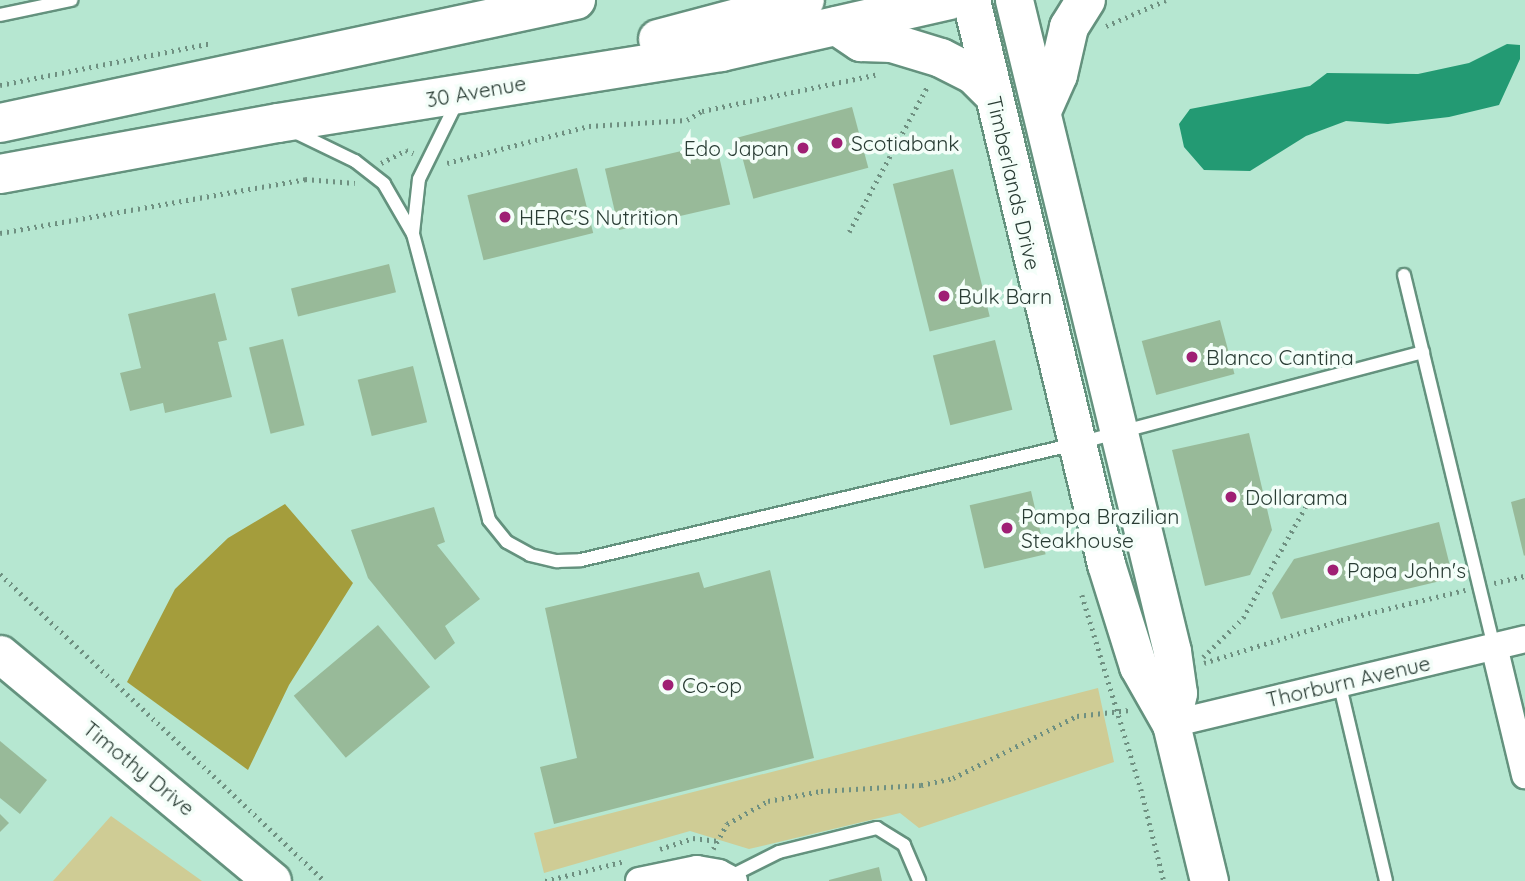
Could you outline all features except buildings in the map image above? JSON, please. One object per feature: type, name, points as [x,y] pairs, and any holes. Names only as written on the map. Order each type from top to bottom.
[{"type":"main road","points":[[0,123],[576,0]]},
{"type":"main road","points":[[585,73],[614,50],[805,0]]},
{"type":"main road","name":"30 Avenue","points":[[0,174],[278,123],[721,52],[950,0]]},
{"type":"main road","points":[[1042,111],[1058,75],[1069,27],[1096,13]]},
{"type":"main road","points":[[835,25],[860,42],[892,43],[941,58],[974,74],[993,94]]},
{"type":"street","name":"Timberlands Drive","points":[[971,0],[1075,444],[1138,666],[1171,724],[1209,881]]},
{"type":"street","name":"Timberlands Drive","points":[[1014,0],[1172,650],[1178,693],[1171,724]]},
{"type":"street","name":"Thorburn Avenue","points":[[1171,724],[1525,639]]},
{"type":"street","points":[[1494,646],[1525,775]]},
{"type":"street","name":"Timothy Drive","points":[[1,653],[272,881]]},
{"type":"street","points":[[639,881],[684,871],[724,876]]},
{"type":"lane","points":[[0,15],[71,0]]},
{"type":"lane","points":[[413,234],[414,198],[425,160],[450,109],[474,91]]},
{"type":"lane","points":[[278,123],[371,172],[384,184],[413,234],[489,520],[506,542],[530,555],[581,560],[1075,444],[1423,352]]},
{"type":"lane","points":[[1404,275],[1494,646]]},
{"type":"lane","points":[[1339,682],[1386,881]]},
{"type":"lane","points":[[724,876],[779,852],[877,828],[904,845],[919,881]]},
{"type":"path","points":[[1096,13],[1166,0]]},
{"type":"path","points":[[0,233],[305,179],[356,183],[390,155],[406,150],[438,166],[589,126],[687,120],[702,111],[880,74]]},
{"type":"path","points":[[849,232],[931,77]]},
{"type":"path","points":[[1200,674],[1200,664],[1243,618],[1311,496]]},
{"type":"path","points":[[0,574],[325,881]]},
{"type":"path","points":[[1200,664],[1340,620],[1525,576]]},
{"type":"path","points":[[1080,590],[1118,712],[1164,881]]},
{"type":"path","points":[[724,876],[716,841],[727,824],[747,809],[821,791],[921,785],[953,778],[1077,716],[1107,709],[1118,712],[1136,708]]},
{"type":"shaded area","points":[[1507,44],[1520,45],[1520,59],[1499,105],[1449,117],[1388,124],[1346,121],[1306,136],[1250,171],[1204,170],[1184,147],[1179,124],[1190,109],[1310,86],[1327,73],[1418,74],[1469,63]]},
{"type":"shaded area","points":[[285,504],[353,583],[289,685],[248,770],[127,682],[175,589],[228,538]]},
{"type":"shaded area","points":[[1098,688],[1114,762],[919,828],[900,813],[749,849],[690,831],[544,873],[534,833]]},
{"type":"shaded area","points":[[111,816],[202,881],[53,881]]},
{"type":"place","name":"Scotiabank","points":[[837,143]]},
{"type":"place","name":"Edo Japan","points":[[803,148]]},
{"type":"place","name":"HERC'S Nutrition","points":[[505,217]]},
{"type":"place","name":"Bulk Barn","points":[[944,296]]},
{"type":"place","name":"Blanco Cantina","points":[[1192,357]]},
{"type":"place","name":"Dollarama","points":[[1231,497]]},
{"type":"place","name":"Pampa Brazilian Steakhouse","points":[[1007,528]]},
{"type":"place","name":"Papa John's","points":[[1333,570]]},
{"type":"place","name":"Co-op","points":[[668,685]]}]
